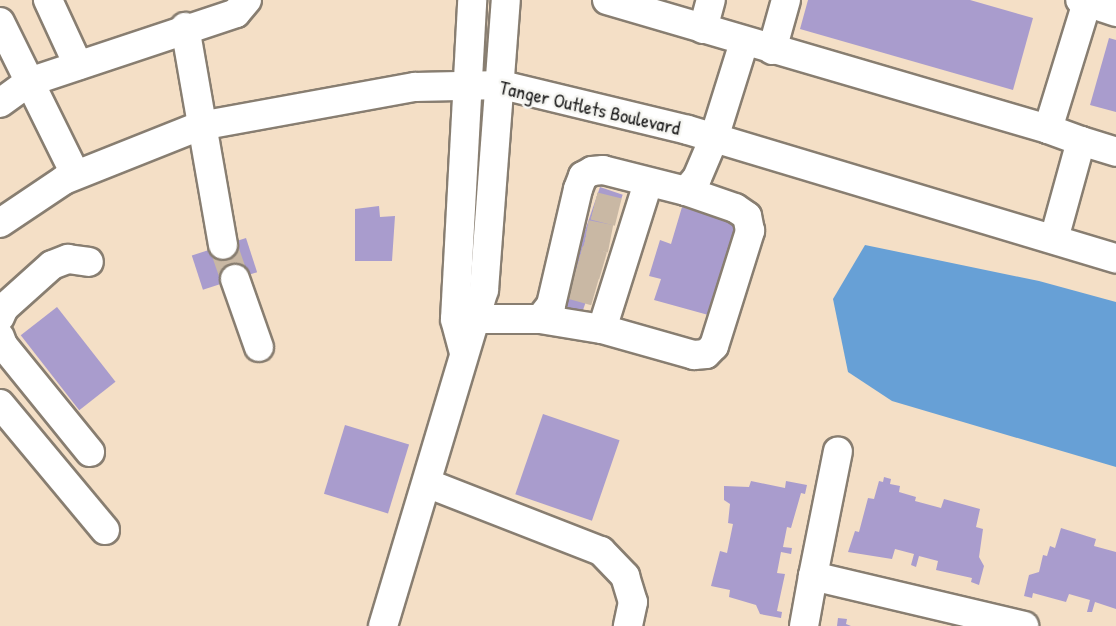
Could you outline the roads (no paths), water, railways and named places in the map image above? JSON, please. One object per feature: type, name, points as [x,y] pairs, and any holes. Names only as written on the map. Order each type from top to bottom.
[{"type":"street","points":[[48,0],[78,65]]},
{"type":"street","points":[[0,103],[29,82],[185,27],[236,12],[247,0]]},
{"type":"street","points":[[464,355],[455,320],[472,0]]},
{"type":"street","points":[[383,626],[429,484],[484,290],[502,85],[506,0]]},
{"type":"street","points":[[607,0],[744,42],[1048,129],[1116,152]]},
{"type":"street","points":[[703,29],[711,0]]},
{"type":"street","points":[[772,50],[786,0]]},
{"type":"street","points":[[1048,129],[1084,1],[1116,12]]},
{"type":"street","points":[[0,22],[75,174]]},
{"type":"street","points":[[185,27],[214,208],[223,245]]},
{"type":"street","points":[[686,191],[697,178],[714,138],[744,42]]},
{"type":"street","name":"Tanger Outlets Boulevard","points":[[0,223],[28,200],[75,174],[200,126],[364,94],[468,84],[502,85],[714,138],[1116,258]]},
{"type":"street","points":[[1054,239],[1081,141]]},
{"type":"street","points":[[475,319],[540,319],[602,329],[694,355],[706,354],[714,346],[750,231],[747,216],[735,208],[686,191],[603,170],[592,171],[583,176],[595,249],[602,329]]},
{"type":"street","points":[[540,319],[648,183]]},
{"type":"street","points":[[0,317],[4,308],[52,265],[68,259],[89,262]]},
{"type":"street","points":[[235,279],[259,346]]},
{"type":"street","points":[[0,337],[3,345],[90,452]]},
{"type":"street","points":[[0,404],[105,530]]},
{"type":"street","points":[[804,626],[838,451]]},
{"type":"street","points":[[429,484],[601,550],[626,576],[633,602],[628,626]]},
{"type":"street","points":[[813,576],[1024,626]]},
{"type":"water","points":[[865,245],[1039,281],[1116,302],[1116,467],[892,401],[848,372],[833,299]]},
{"type":"tunnel","points":[[594,206],[618,212]]},
{"type":"tunnel","points":[[586,234],[611,239]]},
{"type":"tunnel","points":[[223,245],[235,279]]},
{"type":"tunnel","points":[[579,259],[603,266]]},
{"type":"tunnel","points":[[571,285],[595,292]]}]
